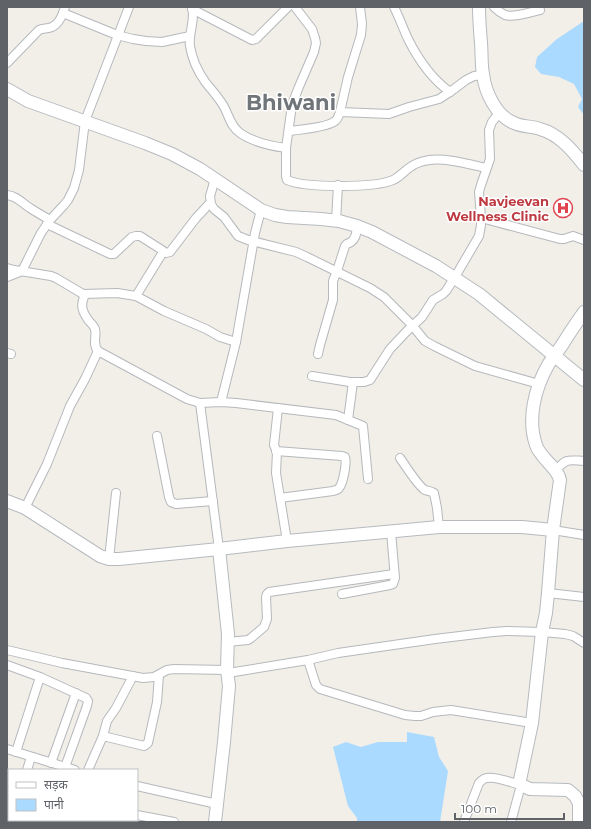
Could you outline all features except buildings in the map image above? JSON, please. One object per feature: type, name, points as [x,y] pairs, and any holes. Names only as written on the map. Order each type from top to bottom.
[{"type":"street","points":[[7,277],[22,271],[41,233],[48,222],[68,200],[74,188],[80,170],[85,121],[129,7]]},
{"type":"street","points":[[192,8],[252,40],[256,39],[288,7]]},
{"type":"street","points":[[295,7],[312,29],[316,43],[314,52],[294,98],[291,112],[286,148],[287,180],[308,184],[371,185],[392,180],[400,176],[414,164],[430,160],[446,160],[486,168]]},
{"type":"street","points":[[289,131],[318,127],[335,121],[340,112],[348,77],[361,35],[362,24],[360,7]]},
{"type":"street","points":[[394,7],[408,39],[417,55],[434,79],[450,92]]},
{"type":"street","points":[[479,7],[483,75],[486,88],[499,113],[513,123],[540,129],[553,135],[571,149],[584,165]]},
{"type":"street","points":[[494,7],[508,16],[540,10]]},
{"type":"street","points":[[192,8],[193,16],[190,46],[194,59],[205,81],[224,106],[235,129],[246,137],[269,145],[286,148]]},
{"type":"street","points":[[7,64],[38,30],[55,25],[64,10],[117,35],[133,39],[156,42],[190,36]]},
{"type":"street","points":[[340,112],[386,114],[435,101],[442,98],[461,82],[470,77],[483,75]]},
{"type":"street","points":[[7,89],[28,101],[172,154],[200,169],[261,210],[287,217],[336,221],[357,226],[372,232],[455,277],[479,294],[584,380]]},
{"type":"street","points":[[312,376],[353,382],[364,382],[370,380],[390,349],[422,316],[433,300],[444,292],[455,277],[479,236],[481,218],[479,192],[490,157],[490,127],[499,113]]},
{"type":"street","points":[[215,179],[210,196],[210,203],[212,207],[226,219],[238,236],[254,242],[296,252],[376,291],[390,303],[427,342],[471,364],[540,384]]},
{"type":"street","points":[[336,221],[338,185]]},
{"type":"street","points":[[7,195],[17,198],[48,222],[110,254],[114,254],[132,237],[136,236],[140,236],[166,253],[170,252],[196,218],[210,203]]},
{"type":"street","points":[[222,402],[236,342],[255,233],[261,210]]},
{"type":"street","points":[[481,218],[560,239],[573,236],[584,240]]},
{"type":"street","points":[[318,354],[333,300],[333,281],[345,246],[356,237],[357,226]]},
{"type":"street","points":[[136,296],[163,251]]},
{"type":"street","points":[[7,268],[51,276],[83,294],[117,293],[136,296],[220,337],[236,342]]},
{"type":"street","points":[[83,294],[82,307],[95,330],[96,349],[187,400],[200,403],[242,403],[336,415],[363,426],[368,479]]},
{"type":"street","points":[[511,822],[521,785],[520,775],[532,723],[542,632],[546,613],[553,530],[560,480],[559,476],[539,452],[535,444],[532,414],[540,384],[549,365],[583,315]]},
{"type":"street","points":[[25,508],[47,464],[70,406],[98,351]]},
{"type":"street","points":[[348,420],[353,382]]},
{"type":"street","points":[[200,403],[219,549],[228,634],[229,686],[215,822]]},
{"type":"street","points":[[278,408],[274,447],[276,451],[276,473],[287,541]]},
{"type":"street","points":[[157,436],[171,502],[176,504],[213,501]]},
{"type":"street","points":[[276,451],[342,456],[345,457],[346,460],[346,466],[338,489],[333,491],[280,498]]},
{"type":"street","points":[[400,458],[422,487],[425,490],[432,491],[434,493],[439,528]]},
{"type":"street","points":[[555,471],[565,461],[584,461]]},
{"type":"street","points":[[109,559],[116,493]]},
{"type":"street","points":[[7,501],[25,508],[100,556],[109,559],[124,559],[287,541],[439,528],[522,527],[584,535]]},
{"type":"street","points":[[342,594],[393,584],[394,574],[391,532]]},
{"type":"street","points":[[228,642],[248,640],[264,627],[267,619],[266,597],[269,592],[394,574]]},
{"type":"street","points":[[548,593],[584,597]]},
{"type":"street","points":[[7,650],[62,663],[150,678],[167,670],[228,672],[308,660],[338,653],[493,632],[507,631],[565,634],[573,636],[584,643]]},
{"type":"street","points":[[308,660],[316,685],[320,689],[404,715],[421,716],[434,712],[451,710],[532,723]]},
{"type":"street","points":[[7,749],[64,768],[88,701],[86,698],[40,677],[8,667]]},
{"type":"street","points":[[103,736],[144,746],[148,743],[157,702],[158,675]]},
{"type":"street","points":[[88,769],[103,736],[107,721],[116,708],[133,676]]},
{"type":"street","points":[[16,752],[40,677]]},
{"type":"street","points":[[51,763],[76,694]]},
{"type":"street","points":[[27,769],[31,757]]},
{"type":"street","points":[[464,822],[479,784],[483,779],[488,777],[497,778],[530,789],[568,790],[581,803],[579,822]]},
{"type":"street","points":[[138,786],[217,804]]},
{"type":"street","points":[[138,815],[150,820],[174,822]]},
{"type":"water","points":[[584,21],[584,115],[578,107],[582,99],[574,84],[559,77],[541,74],[535,67],[537,57],[557,39]]},
{"type":"water","points":[[407,732],[434,737],[439,757],[448,771],[440,822],[357,822],[357,818],[348,806],[333,747],[346,742],[361,747],[378,742],[407,742]]},
{"type":"place","name":"Navjeevan Wellness Clinic","points":[[563,208]]},
{"type":"district","name":"Bhiwani","points":[[291,103]]}]
